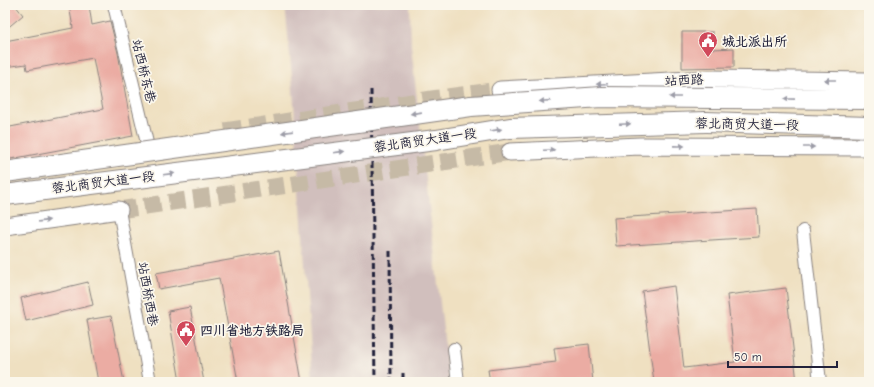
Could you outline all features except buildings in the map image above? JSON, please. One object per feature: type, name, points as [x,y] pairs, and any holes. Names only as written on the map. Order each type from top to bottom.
[{"type":"highway","points":[[842,99],[869,92]]},
{"type":"highway","name":"蓉北商贸大道一段","points":[[5,172],[471,106],[601,97],[842,99]]},
{"type":"highway","points":[[842,99],[869,99]]},
{"type":"highway","name":"蓉北商贸大道一段","points":[[5,195],[436,140],[510,128],[706,122],[869,128]]},
{"type":"main road","name":"站西路","points":[[500,90],[709,79],[869,80]]},
{"type":"main road","points":[[5,165],[147,143]]},
{"type":"main road","points":[[510,152],[640,146],[869,147]]},
{"type":"main road","points":[[5,226],[119,210]]},
{"type":"street","name":"站西桥东巷","points":[[114,5],[147,143]]},
{"type":"street","name":"站西桥西巷","points":[[119,210],[150,382]]},
{"type":"street","points":[[803,230],[820,382]]},
{"type":"street","points":[[454,349],[458,382]]},
{"type":"shaded area","points":[[285,5],[410,5],[411,46],[449,382],[313,382],[292,76]]},
{"type":"tunnel","points":[[225,131],[500,90]]},
{"type":"tunnel","points":[[119,210],[510,152]]},
{"type":"railway","points":[[371,90],[375,382]]},
{"type":"railway","points":[[390,251],[391,382]]},
{"type":"railway","points":[[403,373],[403,382]]},
{"type":"place","name":"城北派出所","points":[[708,58]]},
{"type":"place","name":"四川省地方铁路局","points":[[186,347]]}]
